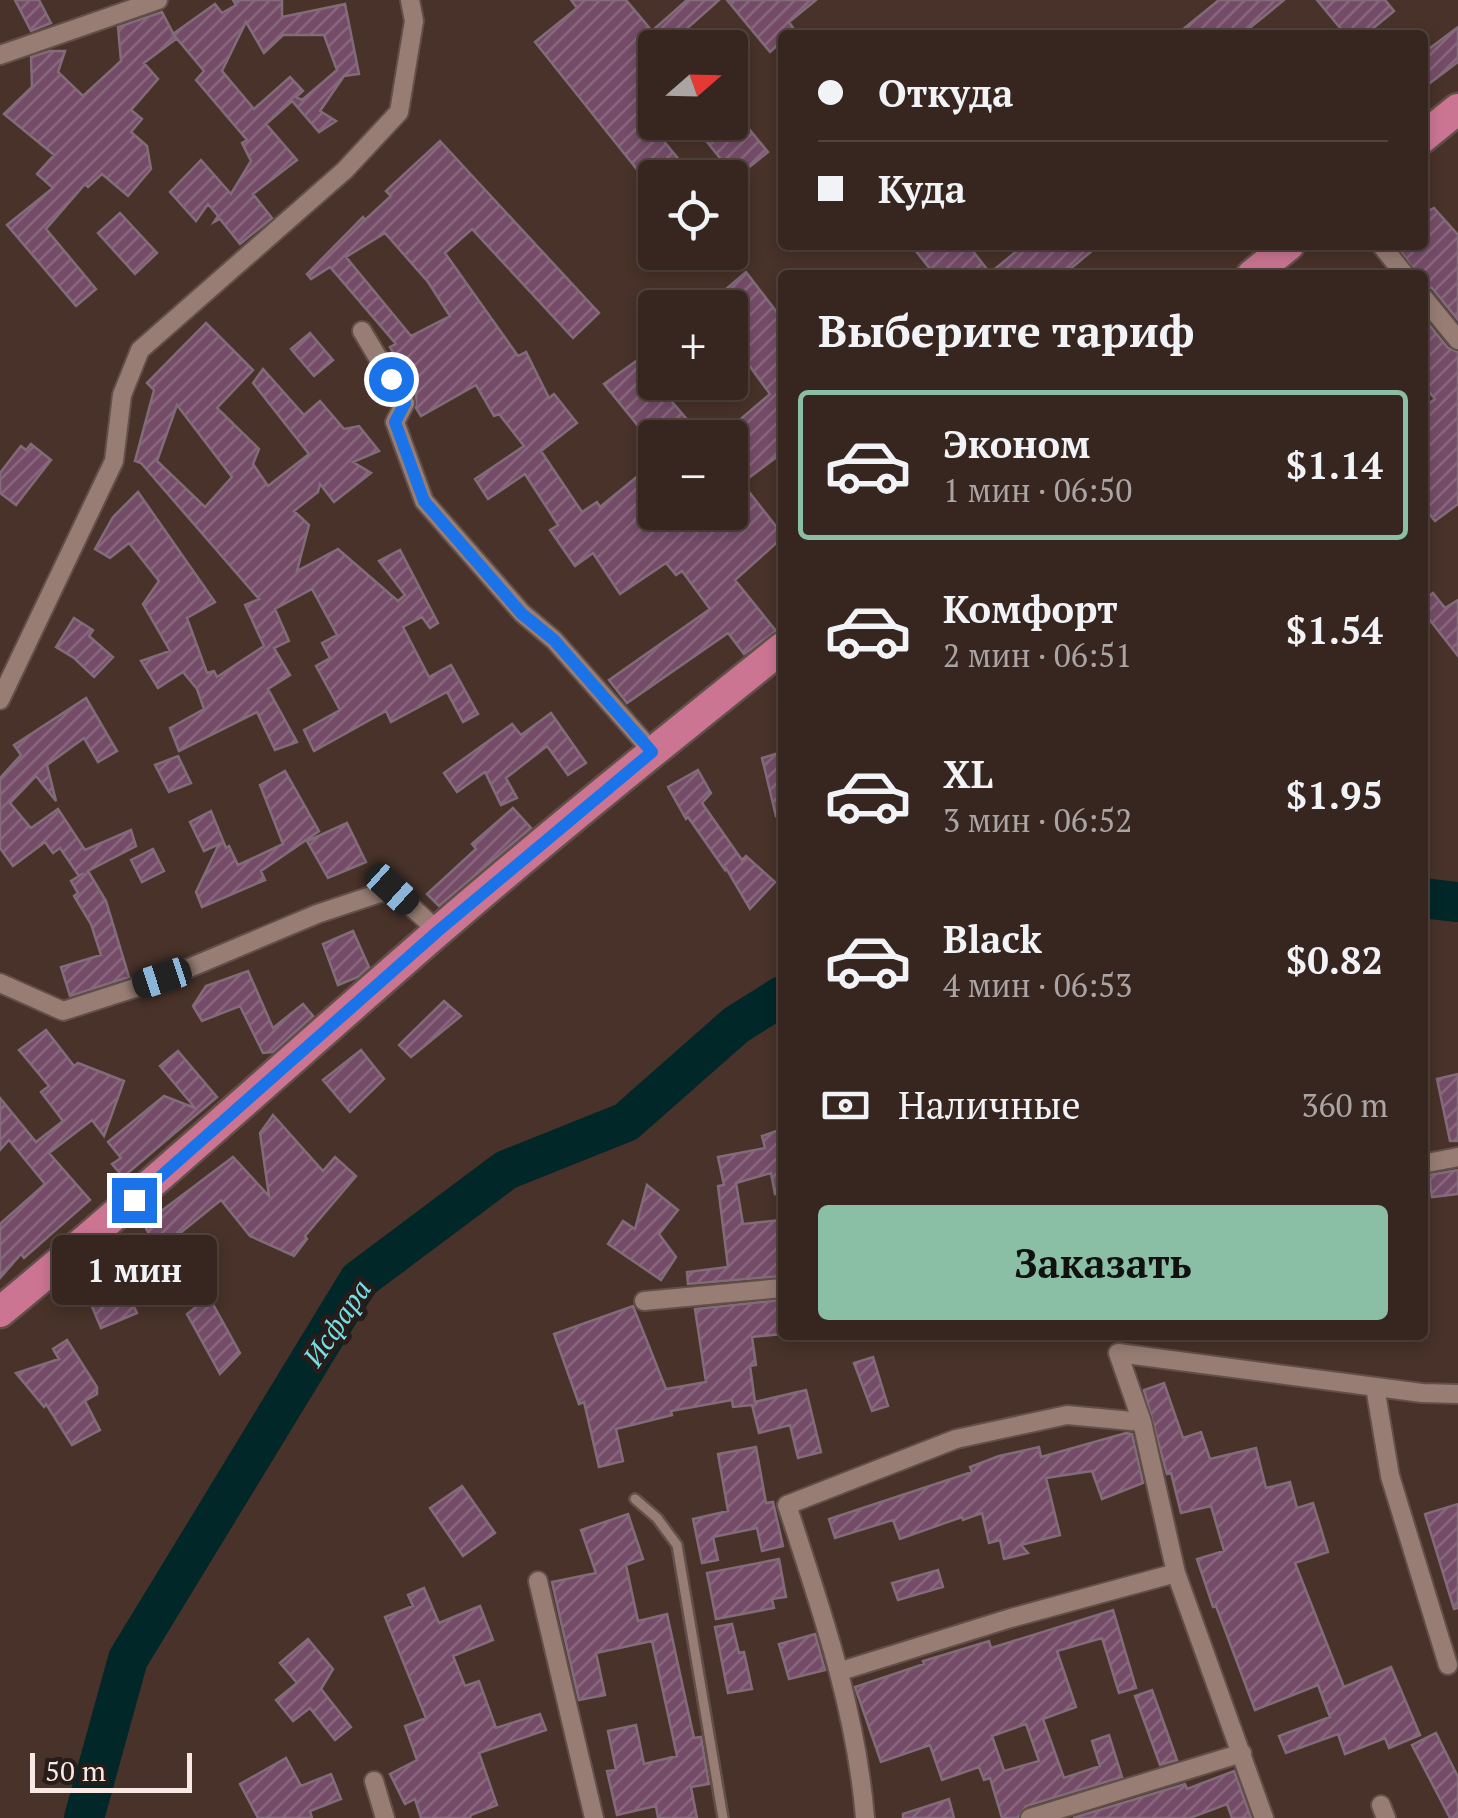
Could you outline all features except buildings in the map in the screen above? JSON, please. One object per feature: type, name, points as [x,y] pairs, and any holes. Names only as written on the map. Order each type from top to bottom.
[{"type":"main road","points":[[1428,133],[1458,109]]},
{"type":"main road","points":[[1258,270],[1284,250]]},
{"type":"main road","points":[[0,1312],[106,1224],[438,931],[778,651]]},
{"type":"street","points":[[0,55],[158,0]]},
{"type":"street","points":[[0,700],[114,461],[122,395],[140,350],[345,170],[399,112],[414,21],[410,0]]},
{"type":"street","points":[[1385,250],[1401,270]]},
{"type":"street","points":[[1428,303],[1458,340]]},
{"type":"street","points":[[362,331],[405,403],[395,422],[424,501],[522,614],[554,640],[652,752]]},
{"type":"street","points":[[0,984],[63,1011],[162,978],[317,914],[392,889],[438,931]]},
{"type":"street","points":[[1428,1163],[1458,1157]]},
{"type":"street","points":[[644,1301],[778,1288]]},
{"type":"street","points":[[1264,1818],[1176,1573],[1142,1422],[1118,1354],[1458,1394]]},
{"type":"street","points":[[1375,1386],[1390,1476],[1448,1665]]},
{"type":"street","points":[[864,1818],[860,1762],[841,1672],[787,1505],[956,1438],[1067,1415],[1142,1422]]},
{"type":"street","points":[[841,1672],[1011,1618],[1176,1573]]},
{"type":"street","points":[[538,1580],[594,1818]]},
{"type":"street","points":[[1030,1818],[1242,1753]]},
{"type":"street","points":[[374,1782],[385,1818]]},
{"type":"lane","points":[[634,1499],[657,1518],[677,1544],[723,1818]]},
{"type":"waterway","name":"Исфара","points":[[1428,899],[1458,902]]},
{"type":"waterway","name":"Исфара","points":[[84,1818],[128,1659],[359,1280],[506,1170],[626,1122],[736,1025],[778,999]]},
{"type":"route","points":[[134,1200],[438,931],[652,752],[554,640],[522,614],[424,501],[395,422],[405,403],[391,379]]}]
